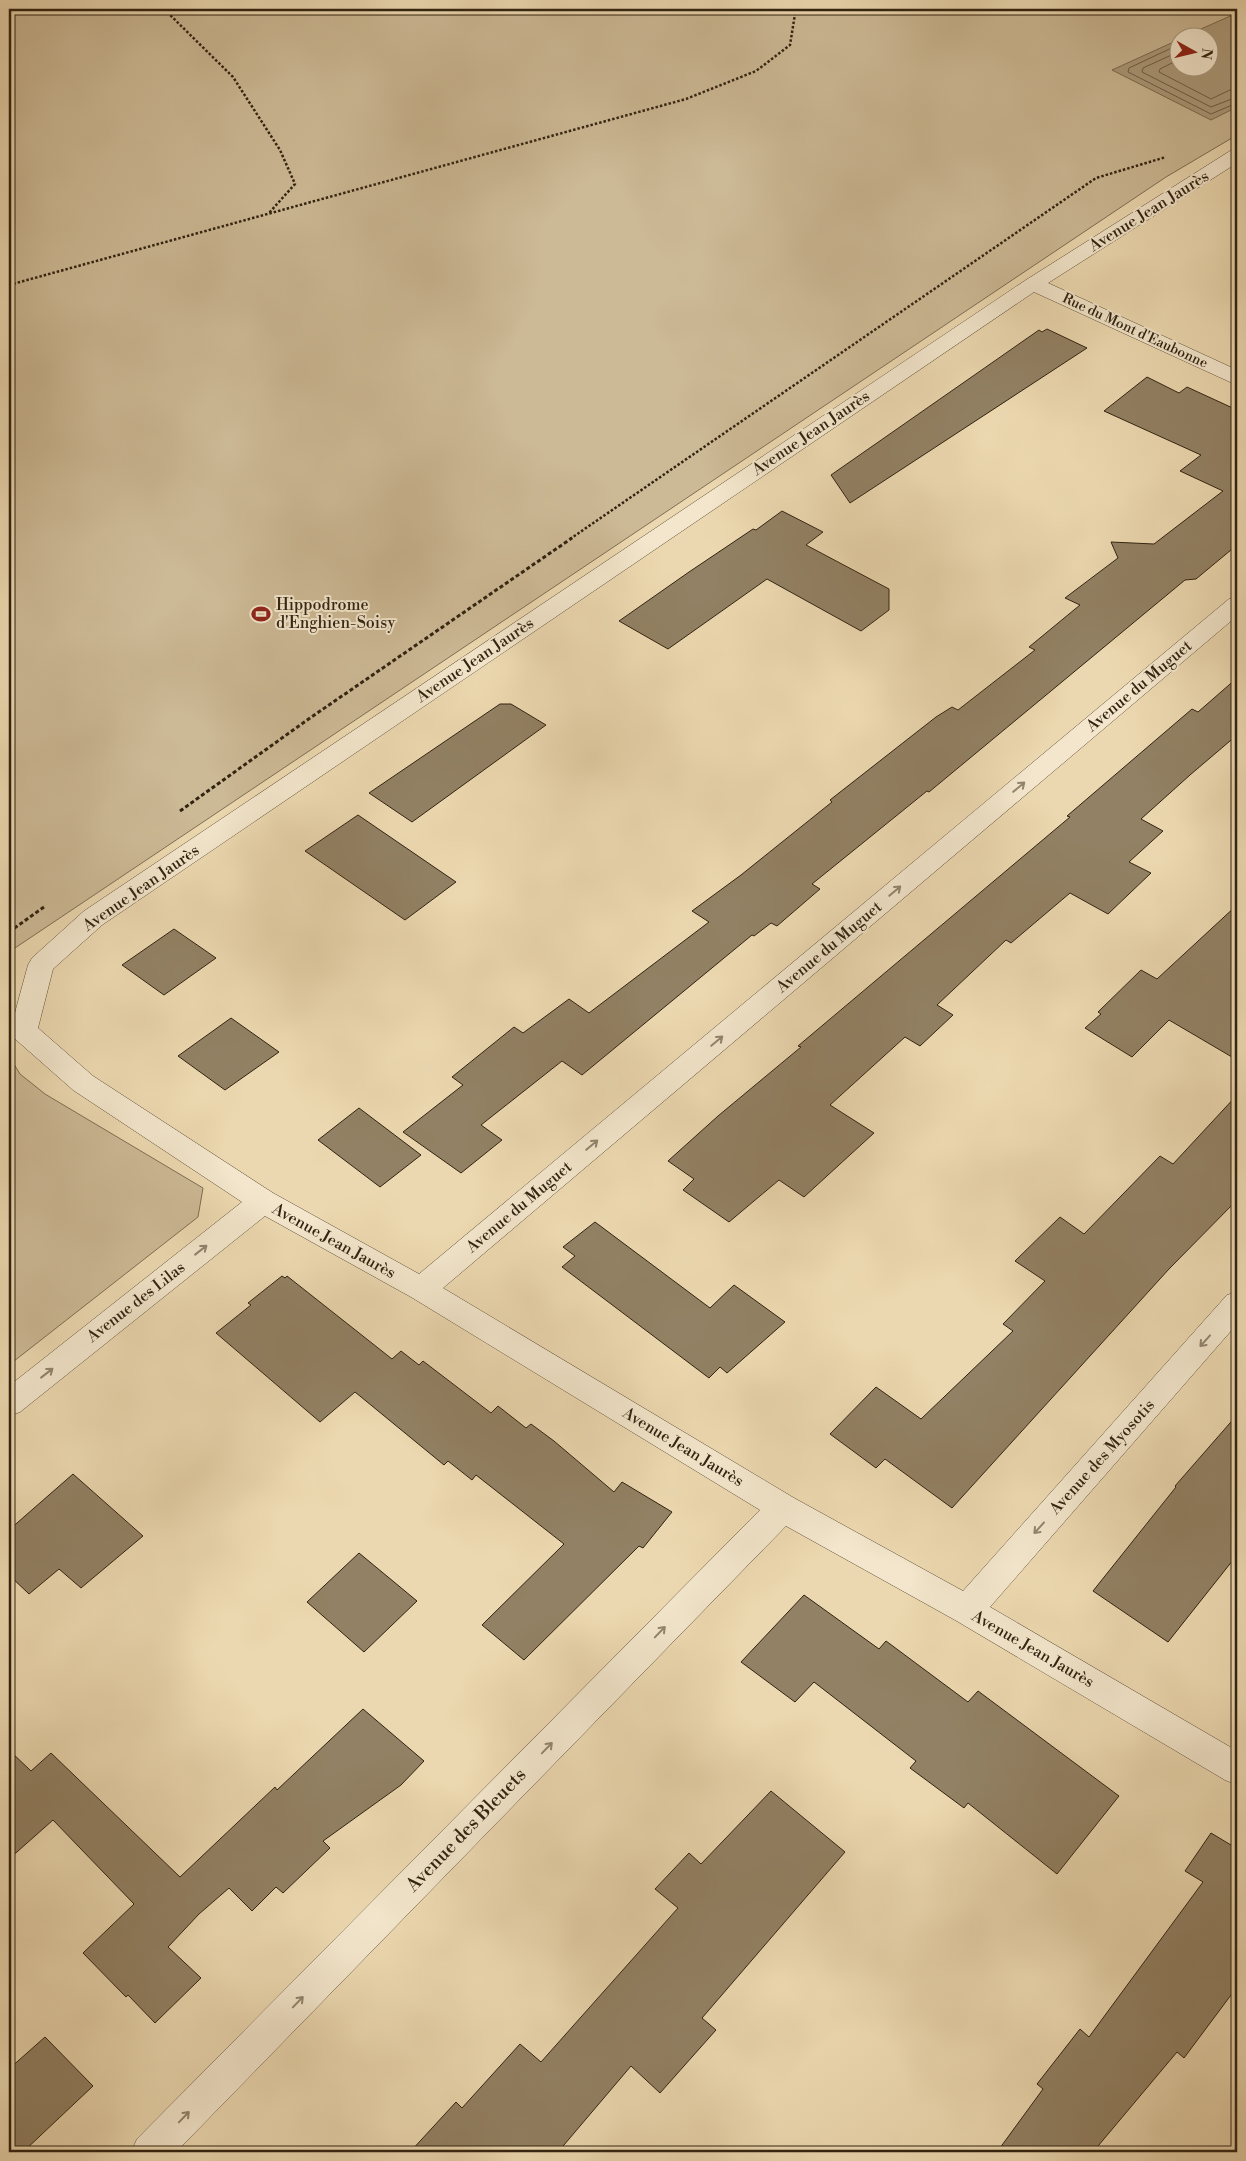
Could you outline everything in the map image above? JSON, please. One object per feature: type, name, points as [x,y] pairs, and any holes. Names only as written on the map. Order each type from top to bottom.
[{"type":"street","name":"Avenue Jean Jaurès","points":[[1236,156],[1033,284],[93,918],[41,965],[24,1031],[83,1083],[263,1201],[421,1289],[783,1508],[966,1610],[1237,1769]]},
{"type":"street","name":"Rue du Mont d'Eaubonne","points":[[1033,284],[1237,378]]},
{"type":"street","name":"Avenue du Muguet","points":[[421,1289],[1237,604]]},
{"type":"street","name":"Avenue des Lilas","points":[[9,1403],[263,1201]]},
{"type":"street","name":"Avenue des Myosotis","points":[[966,1610],[1237,1304]]},
{"type":"street","name":"Avenue des Bleuets","points":[[150,2152],[783,1508]]},
{"type":"path","points":[[164,9],[233,77],[280,150],[295,184],[268,213]]},
{"type":"path","points":[[9,285],[686,99],[756,71],[790,44],[795,14],[792,9]]},
{"type":"path","points":[[310,718],[1096,178],[1169,156]]},
{"type":"shaded area","name":"Hippodrome d'Enghien-Soisy","points":[[9,9],[1237,9],[1237,135],[1166,177],[9,952]]},
{"type":"shaded area","points":[[9,1056],[20,1074],[45,1094],[203,1188],[198,1217],[9,1365]]},
{"type":"water","points":[[1237,13],[1237,107],[1211,120],[1112,70],[1168,45],[1168,78],[1218,78],[1218,28],[1203,28]]},
{"type":"building","points":[[1047,329],[1087,348],[850,503],[831,475],[1039,330],[1042,332]]},
{"type":"building","points":[[1147,377],[1179,393],[1187,387],[1237,410],[1237,545],[1196,579],[1185,580],[929,792],[927,791],[812,884],[820,889],[777,926],[771,923],[754,936],[752,935],[582,1075],[562,1061],[481,1125],[502,1140],[461,1173],[403,1132],[463,1085],[452,1077],[514,1027],[523,1033],[569,999],[589,1013],[709,922],[692,911],[741,875],[832,802],[830,800],[936,717],[952,707],[958,710],[1035,650],[1029,647],[1080,605],[1065,598],[1118,558],[1111,542],[1154,544],[1223,491],[1180,471],[1201,455],[1104,411]]},
{"type":"building","points":[[782,511],[823,532],[806,545],[889,589],[889,610],[861,631],[767,579],[668,649],[619,621],[689,572],[753,529],[756,530]]},
{"type":"building","points":[[1237,678],[1237,735],[1141,819],[1163,831],[1129,862],[1151,873],[1108,914],[1070,893],[1011,943],[1006,940],[937,1005],[953,1015],[920,1046],[905,1037],[830,1105],[874,1133],[804,1197],[779,1180],[729,1222],[683,1190],[694,1179],[668,1161],[718,1116],[801,1047],[798,1046],[1070,817],[1067,816],[1192,709],[1198,712]]},
{"type":"building","points":[[500,704],[511,704],[546,725],[412,822],[369,793]]},
{"type":"building","points":[[358,815],[456,882],[405,920],[305,851]]},
{"type":"building","points":[[1237,905],[1237,1060],[1169,1020],[1132,1057],[1085,1028],[1101,1014],[1098,1012],[1141,970],[1157,979]]},
{"type":"building","points":[[174,929],[216,958],[164,995],[122,965]]},
{"type":"building","points":[[231,1018],[279,1052],[225,1090],[178,1056]]},
{"type":"building","points":[[1237,1095],[1237,1200],[1169,1269],[952,1508],[885,1459],[876,1468],[830,1434],[876,1387],[921,1419],[1013,1331],[1003,1324],[1045,1281],[1015,1261],[1060,1217],[1084,1234],[1160,1156],[1173,1164]]},
{"type":"building","points":[[359,1108],[421,1155],[380,1187],[318,1140]]},
{"type":"building","points":[[595,1222],[710,1308],[734,1285],[785,1322],[727,1373],[720,1367],[709,1378],[562,1267],[575,1256],[563,1247]]},
{"type":"building","points":[[282,1276],[285,1278],[287,1276],[392,1359],[401,1351],[419,1365],[423,1361],[491,1413],[498,1406],[526,1428],[531,1424],[614,1492],[622,1482],[672,1512],[643,1548],[639,1546],[524,1660],[482,1625],[564,1544],[476,1475],[472,1480],[448,1461],[444,1465],[355,1392],[320,1422],[216,1333],[251,1305],[248,1303]]},
{"type":"building","points":[[1237,1415],[1237,1555],[1168,1642],[1093,1591],[1175,1486]]},
{"type":"building","points":[[73,1474],[143,1536],[81,1588],[59,1569],[29,1594],[9,1575],[9,1530]]},
{"type":"building","points":[[359,1553],[417,1601],[364,1652],[307,1602]]},
{"type":"building","points":[[804,1595],[879,1649],[886,1641],[968,1702],[978,1691],[1119,1796],[1057,1874],[968,1803],[964,1808],[910,1768],[916,1761],[814,1682],[795,1702],[741,1662]]},
{"type":"building","points":[[363,1709],[424,1761],[401,1785],[323,1841],[330,1848],[283,1893],[276,1887],[252,1911],[229,1888],[199,1914],[168,1947],[201,1978],[155,2023],[128,1995],[126,1997],[83,1953],[134,1904],[53,1820],[9,1859],[9,1750],[31,1771],[51,1753],[180,1877],[275,1787],[277,1790]]},
{"type":"building","points":[[771,1791],[845,1852],[702,2018],[716,2030],[660,2093],[631,2066],[558,2152],[410,2152],[456,2102],[462,2108],[520,2044],[541,2062],[678,1908],[655,1889],[689,1853],[701,1864]]},
{"type":"building","points":[[1211,1833],[1231,1845],[1237,1836],[1237,1987],[1184,2058],[1177,2052],[1093,2152],[997,2152],[1043,2089],[1037,2084],[1080,2029],[1089,2037],[1203,1882],[1185,1871]]},
{"type":"building","points":[[45,2037],[93,2086],[23,2152],[9,2152],[9,2069]]},
{"type":"place","name":"Hippodrome d'Enghien-Soisy","points":[[261,614]]}]
